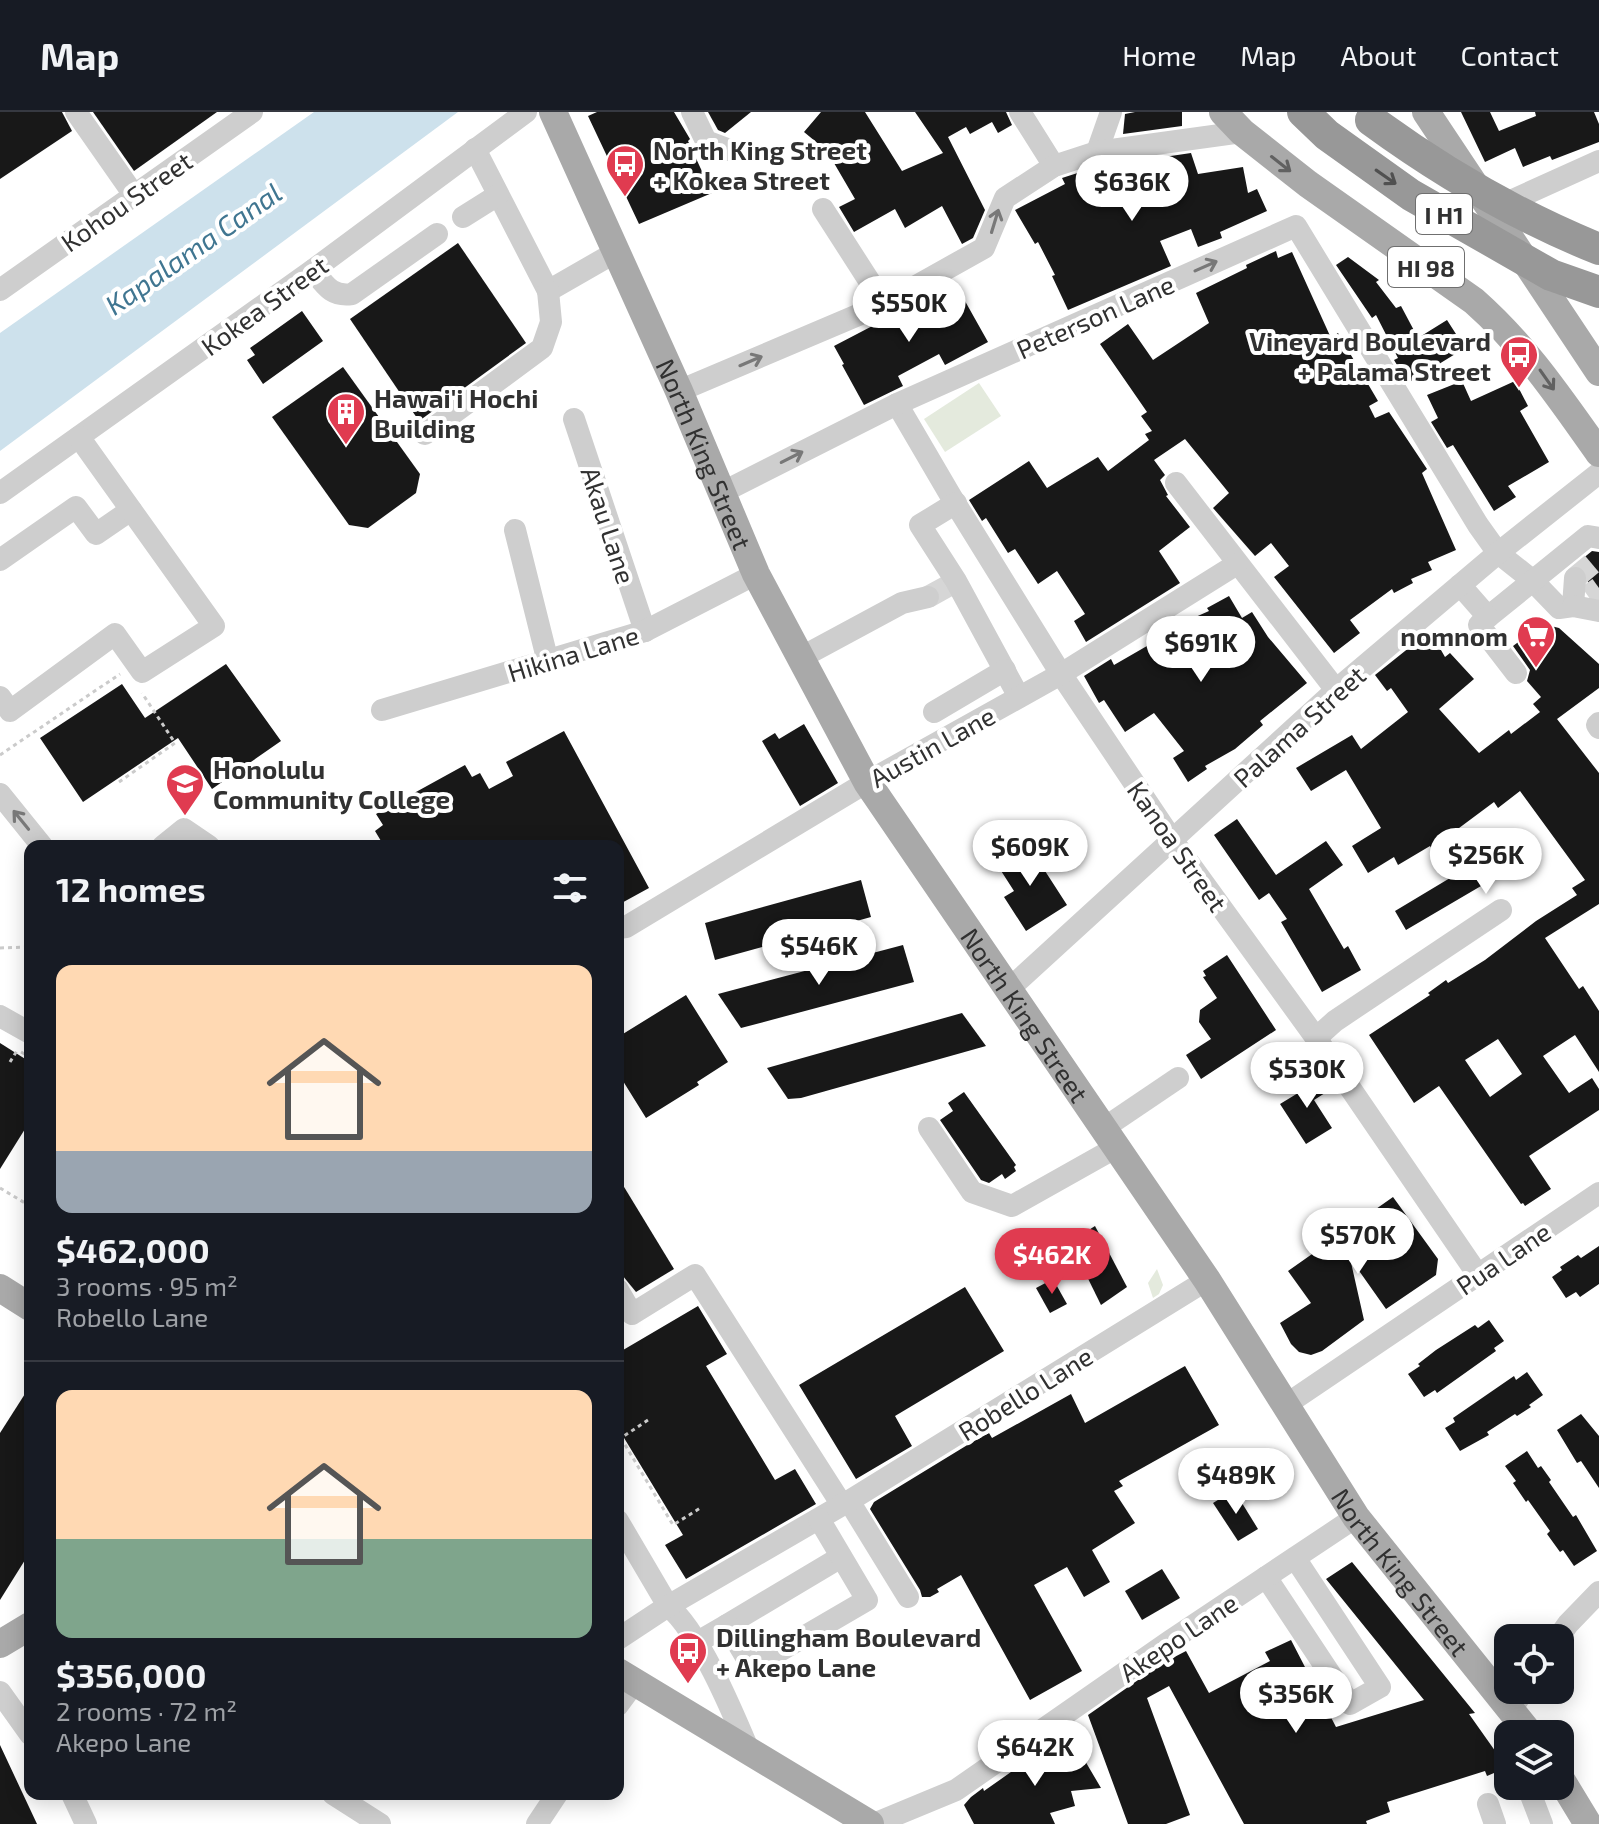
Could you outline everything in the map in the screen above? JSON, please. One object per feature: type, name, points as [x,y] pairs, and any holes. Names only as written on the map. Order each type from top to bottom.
[{"type":"highway","name":"I H1","points":[[1303,112],[1327,135],[1411,195],[1551,275],[1599,292]]},
{"type":"highway","name":"I H1","points":[[1371,120],[1425,159],[1500,204],[1599,249]]},
{"type":"main road","name":"North King Street","points":[[553,112],[679,391],[756,574],[867,782],[1207,1280],[1356,1517],[1494,1672]]},
{"type":"main road","points":[[1426,112],[1599,372]]},
{"type":"main road","name":"HI 98","points":[[1232,122],[1308,184],[1485,311],[1532,358],[1599,453]]},
{"type":"main road","points":[[0,1288],[24,1303]]},
{"type":"main road","points":[[0,1644],[24,1630]]},
{"type":"main road","points":[[624,1686],[749,1751],[872,1824]]},
{"type":"main road","points":[[1573,1800],[1588,1824]]},
{"type":"street","points":[[76,112],[134,195]]},
{"type":"street","name":"Kohou Street","points":[[0,290],[251,112]]},
{"type":"street","name":"Kokea Street","points":[[0,493],[313,270],[526,112]]},
{"type":"street","points":[[692,112],[706,141],[735,152]]},
{"type":"street","points":[[1020,112],[1054,166]]},
{"type":"street","points":[[1097,152],[1111,112]]},
{"type":"street","points":[[679,391],[884,304],[984,248],[1005,198],[1054,166],[1097,152],[1232,122]]},
{"type":"street","points":[[425,434],[542,348],[551,322],[548,291],[475,149]]},
{"type":"street","points":[[1490,210],[1555,178],[1599,161]]},
{"type":"street","points":[[463,217],[498,195]]},
{"type":"street","points":[[823,209],[884,304]]},
{"type":"street","name":"Peterson Lane","points":[[723,492],[897,404],[1296,226],[1440,467],[1498,553]]},
{"type":"street","points":[[313,270],[331,293],[341,296],[352,294],[437,234]]},
{"type":"street","points":[[548,291],[616,252]]},
{"type":"street","name":"Kanoa Street","points":[[897,404],[1061,674],[1173,841],[1316,1038],[1478,1275]]},
{"type":"street","name":"Akau Lane","points":[[574,419],[645,631]]},
{"type":"street","points":[[0,697],[10,711],[115,634],[142,672],[214,626],[79,437]]},
{"type":"street","name":"Palama Street","points":[[1008,990],[1336,690],[1498,553],[1599,473]]},
{"type":"street","points":[[1176,483],[1336,690]]},
{"type":"street","points":[[956,503],[920,525],[944,588],[1005,670],[1019,697]]},
{"type":"street","points":[[0,560],[76,507],[96,534],[131,510]]},
{"type":"street","points":[[515,530],[548,662]]},
{"type":"street","points":[[1516,673],[1479,625],[1588,536],[1599,538]]},
{"type":"street","points":[[1498,553],[1532,580],[1559,608],[1584,598]]},
{"type":"street","name":"Austin Lane","points":[[624,926],[867,782],[1061,674],[1237,564]]},
{"type":"street","name":"Hikina Lane","points":[[382,710],[645,631],[756,574]]},
{"type":"street","points":[[1460,585],[1488,617]]},
{"type":"street","points":[[800,658],[902,603],[944,588]]},
{"type":"street","points":[[934,712],[1005,670]]},
{"type":"street","points":[[0,794],[37,840]]},
{"type":"street","points":[[170,840],[184,829],[200,840]]},
{"type":"street","points":[[1316,1038],[1335,1021],[1501,910]]},
{"type":"street","points":[[0,1016],[24,1041]]},
{"type":"street","points":[[929,1128],[972,1192],[1012,1206],[1110,1137],[1178,1078]]},
{"type":"street","name":"Pua Lane","points":[[1287,1404],[1599,1193]]},
{"type":"street","points":[[625,1318],[695,1275],[908,1597]]},
{"type":"street","name":"Robello Lane","points":[[624,1635],[668,1606],[846,1503],[1207,1280]]},
{"type":"street","name":"Akepo Lane","points":[[872,1824],[956,1790],[1356,1517]]},
{"type":"street","points":[[727,1625],[752,1667],[867,1600],[819,1519]]},
{"type":"street","points":[[624,1531],[668,1606],[680,1615],[696,1643],[727,1698],[749,1751]]},
{"type":"street","points":[[696,1643],[841,1557]]},
{"type":"street","points":[[1266,1577],[1350,1704],[1380,1687],[1295,1558]]},
{"type":"street","points":[[1568,1624],[1599,1592]]},
{"type":"street","points":[[0,1692],[24,1726]]},
{"type":"street","points":[[75,1800],[86,1824]]},
{"type":"street","points":[[342,1800],[380,1824]]},
{"type":"street","points":[[537,1824],[553,1800]]},
{"type":"street","points":[[1533,1800],[1542,1824]]},
{"type":"path","points":[[0,755],[127,670]]},
{"type":"path","points":[[119,782],[175,743],[135,682]]},
{"type":"path","points":[[0,948],[24,947]]},
{"type":"path","points":[[0,1188],[24,1202]]},
{"type":"path","points":[[624,1436],[648,1420]]},
{"type":"path","points":[[624,1447],[673,1525],[702,1507]]},
{"type":"shaded area","points":[[979,383],[1001,416],[945,452],[924,419]]},
{"type":"shaded area","points":[[1157,1269],[1163,1285],[1153,1298],[1148,1283]]},
{"type":"water","name":"Kapalama Canal","points":[[314,112],[458,112],[0,451],[0,333]]},
{"type":"building","points":[[0,112],[62,112],[72,131],[0,179]]},
{"type":"building","points":[[93,112],[217,112],[134,171]]},
{"type":"building","points":[[597,112],[674,112],[690,139],[688,141],[712,193],[639,224],[588,116]]},
{"type":"building","points":[[708,112],[751,112],[725,133],[718,130]]},
{"type":"building","points":[[821,112],[865,112],[902,171],[943,153],[915,112],[1006,112],[1012,125],[998,133],[992,122],[970,134],[966,127],[948,137],[985,210],[973,238],[962,244],[942,206],[905,228],[895,209],[854,232],[839,207],[855,199],[827,151],[804,132]]},
{"type":"building","points":[[1182,112],[1182,126],[1123,134],[1125,114]]},
{"type":"building","points":[[1461,112],[1490,112],[1499,131],[1536,116],[1535,112],[1594,112],[1599,124],[1599,142],[1552,160],[1550,156],[1523,167],[1515,148],[1485,162]]},
{"type":"building","points":[[1191,153],[1198,174],[1243,167],[1248,193],[1257,189],[1267,211],[1220,232],[1222,238],[1198,247],[1191,229],[1160,241],[1171,266],[1068,310],[1038,242],[1035,244],[1015,210],[1065,184],[1062,178],[1090,169],[1095,184],[1132,171],[1134,177],[1167,165],[1164,157]]},
{"type":"building","points":[[458,243],[526,343],[419,421],[350,319]]},
{"type":"building","points":[[1276,251],[1278,258],[1292,252],[1331,338],[1338,333],[1378,401],[1369,406],[1375,418],[1389,412],[1427,469],[1422,473],[1456,550],[1428,562],[1432,570],[1411,579],[1413,583],[1394,593],[1392,589],[1350,620],[1360,633],[1334,653],[1274,577],[1289,566],[1271,543],[1255,556],[1213,508],[1229,493],[1185,439],[1154,460],[1165,475],[1160,480],[1166,496],[1190,527],[1159,551],[1180,583],[1086,642],[1074,621],[1085,614],[1057,571],[1038,584],[1015,549],[1008,553],[986,518],[982,521],[969,500],[1029,461],[1047,488],[1098,457],[1108,471],[1149,440],[1145,434],[1152,431],[1141,416],[1147,412],[1100,344],[1128,324],[1153,360],[1209,323],[1196,293]]},
{"type":"building","points":[[1348,257],[1379,280],[1376,282],[1396,308],[1401,306],[1418,338],[1447,320],[1465,348],[1408,383],[1394,360],[1398,358],[1376,315],[1372,318],[1336,265]]},
{"type":"building","points":[[956,285],[988,342],[945,365],[939,354],[898,376],[903,386],[864,405],[834,346],[903,310],[905,314]]},
{"type":"building","points":[[302,311],[323,341],[263,384],[247,360],[255,355],[250,348]]},
{"type":"building","name":"Hawai'i Hochi Building","points":[[343,367],[420,474],[416,493],[368,528],[349,525],[272,417]]},
{"type":"building","points":[[1462,381],[1471,401],[1515,381],[1528,406],[1520,411],[1549,462],[1508,486],[1516,497],[1494,511],[1453,445],[1447,448],[1431,422],[1438,418],[1427,395]]},
{"type":"building","points":[[1592,551],[1599,552],[1599,597],[1588,595],[1588,573],[1576,564]]},
{"type":"building","points":[[1229,596],[1242,618],[1252,612],[1268,637],[1307,683],[1260,721],[1263,725],[1235,749],[1205,766],[1207,769],[1188,782],[1173,758],[1184,751],[1154,713],[1125,732],[1104,700],[1099,703],[1084,676],[1111,659],[1114,665],[1166,635],[1164,631],[1209,611],[1207,608]]},
{"type":"building","points":[[1547,625],[1559,628],[1599,664],[1599,688],[1557,719],[1599,773],[1599,904],[1545,938],[1579,989],[1583,986],[1599,1011],[1599,1072],[1575,1035],[1543,1056],[1569,1093],[1592,1078],[1599,1089],[1599,1110],[1529,1156],[1551,1189],[1525,1206],[1439,1086],[1414,1103],[1369,1035],[1430,995],[1428,993],[1446,980],[1448,983],[1485,960],[1536,921],[1577,895],[1572,888],[1585,880],[1520,791],[1498,808],[1494,802],[1451,834],[1481,886],[1406,930],[1395,911],[1450,878],[1430,846],[1398,865],[1394,857],[1368,873],[1352,846],[1381,828],[1346,770],[1311,791],[1296,768],[1352,735],[1361,749],[1408,712],[1391,688],[1387,691],[1375,675],[1430,631],[1445,657],[1450,653],[1474,679],[1439,709],[1479,753],[1540,712],[1533,704],[1541,697],[1527,681],[1530,670],[1513,646],[1537,628]],"holes":[[[1498,1039],[1522,1074],[1490,1097],[1465,1060]]]},
{"type":"building","points":[[226,664],[281,741],[212,789],[178,738],[83,802],[40,738],[122,684],[145,718]]},
{"type":"building","points":[[804,724],[838,783],[800,806],[762,741],[775,733],[779,739]]},
{"type":"building","points":[[564,731],[623,840],[380,840],[375,831],[383,825],[376,814],[465,765],[472,777],[480,773],[489,789],[513,776],[506,762]]},
{"type":"building","points":[[1237,819],[1276,875],[1326,841],[1343,865],[1309,889],[1344,949],[1348,946],[1361,970],[1322,992],[1281,922],[1287,919],[1269,893],[1259,900],[1214,835]]},
{"type":"building","points":[[624,842],[649,888],[624,902]]},
{"type":"building","points":[[1027,843],[1067,905],[1026,931],[1004,897],[1014,891],[996,863]]},
{"type":"building","points":[[861,880],[871,917],[715,960],[705,923]]},
{"type":"building","points":[[903,945],[914,982],[741,1028],[718,994]]},
{"type":"building","points":[[1227,955],[1276,1030],[1201,1079],[1186,1055],[1211,1039],[1199,1022],[1200,1010],[1217,998],[1203,977],[1206,976],[1203,971]]},
{"type":"building","points":[[686,995],[728,1062],[697,1082],[699,1085],[646,1118],[624,1083],[624,1033]]},
{"type":"building","points":[[962,1013],[986,1046],[801,1098],[788,1099],[767,1068]]},
{"type":"building","points":[[0,1043],[24,1058],[24,1131],[0,1169]]},
{"type":"building","points":[[1312,1073],[1325,1093],[1314,1100],[1332,1128],[1306,1144],[1280,1104],[1303,1090],[1298,1082]]},
{"type":"building","points":[[964,1092],[1016,1165],[1016,1171],[1005,1179],[1002,1174],[989,1183],[981,1180],[940,1120],[953,1111],[948,1103]]},
{"type":"building","points":[[624,1187],[674,1269],[636,1292],[624,1277]]},
{"type":"building","points":[[1393,1197],[1438,1259],[1436,1275],[1386,1309],[1350,1258],[1364,1320],[1322,1351],[1311,1355],[1299,1352],[1280,1323],[1311,1303],[1288,1271]]},
{"type":"building","points":[[1095,1226],[1127,1287],[1101,1305],[1070,1242]]},
{"type":"building","points":[[1599,1246],[1599,1284],[1580,1297],[1576,1292],[1566,1298],[1552,1277],[1562,1270],[1560,1267],[1578,1255],[1581,1258]]},
{"type":"building","points":[[1053,1279],[1067,1304],[1050,1313],[1036,1288]]},
{"type":"building","points":[[965,1287],[1004,1351],[895,1416],[912,1446],[856,1479],[799,1385]]},
{"type":"building","points":[[698,1306],[727,1354],[706,1366],[775,1480],[795,1469],[816,1504],[686,1579],[665,1545],[683,1535],[624,1438],[624,1349]]},
{"type":"building","points":[[1489,1320],[1504,1341],[1494,1348],[1496,1351],[1437,1393],[1435,1390],[1424,1397],[1408,1374],[1436,1350],[1475,1325],[1478,1328]]},
{"type":"building","points":[[1185,1366],[1219,1425],[1119,1481],[1123,1486],[1114,1491],[1135,1523],[1092,1550],[1110,1582],[1084,1597],[1067,1567],[1034,1585],[1082,1671],[1030,1700],[961,1575],[937,1589],[939,1592],[922,1597],[870,1509],[874,1502],[969,1444],[989,1433],[992,1438],[1071,1394],[1085,1423]]},
{"type":"building","points":[[1527,1372],[1543,1395],[1529,1405],[1531,1407],[1517,1416],[1515,1414],[1487,1432],[1489,1435],[1460,1451],[1445,1428],[1455,1422],[1453,1418],[1514,1376],[1516,1380]]},
{"type":"building","points":[[24,1395],[24,1562],[0,1600],[0,1433]]},
{"type":"building","points":[[1581,1414],[1599,1436],[1599,1488],[1581,1461],[1577,1463],[1557,1430]]},
{"type":"building","points":[[1527,1451],[1551,1480],[1549,1482],[1573,1517],[1576,1515],[1597,1551],[1574,1566],[1547,1534],[1550,1531],[1528,1500],[1526,1502],[1505,1466]]},
{"type":"building","points":[[1234,1490],[1258,1529],[1238,1541],[1213,1503]]},
{"type":"building","points":[[1352,1562],[1475,1713],[1469,1714],[1494,1749],[1494,1773],[1487,1776],[1485,1771],[1387,1802],[1390,1812],[1366,1821],[1367,1824],[1244,1824],[1169,1686],[1147,1698],[1190,1815],[1166,1824],[1128,1824],[1088,1715],[1161,1664],[1186,1651],[1209,1693],[1270,1661],[1265,1652],[1291,1640],[1336,1727],[1424,1700],[1326,1579]]},
{"type":"building","points":[[1162,1569],[1180,1598],[1142,1620],[1125,1591]]},
{"type":"building","points":[[1068,1732],[1101,1788],[1071,1791],[1075,1806],[1050,1813],[1055,1824],[974,1824],[964,1805],[971,1797]]},
{"type":"building","points":[[0,1745],[37,1824],[0,1824]]},
{"type":"tunnel","points":[[1575,578],[1599,558]]},
{"type":"tunnel","points":[[928,597],[948,586]]},
{"type":"tunnel","points":[[1588,596],[1599,588]]},
{"type":"place","name":"North King Street + Kokea Street","points":[[625,198]]},
{"type":"place","name":"Vineyard Boulevard + Palama Street","points":[[1519,389]]},
{"type":"place","name":"Hawai'i Hochi Building","points":[[346,446]]},
{"type":"place","name":"nomnom","points":[[1536,669]]},
{"type":"place","name":"Honolulu Community College","points":[[185,817]]},
{"type":"place","name":"Dillingham Boulevard + Akepo Lane","points":[[688,1685]]}]
